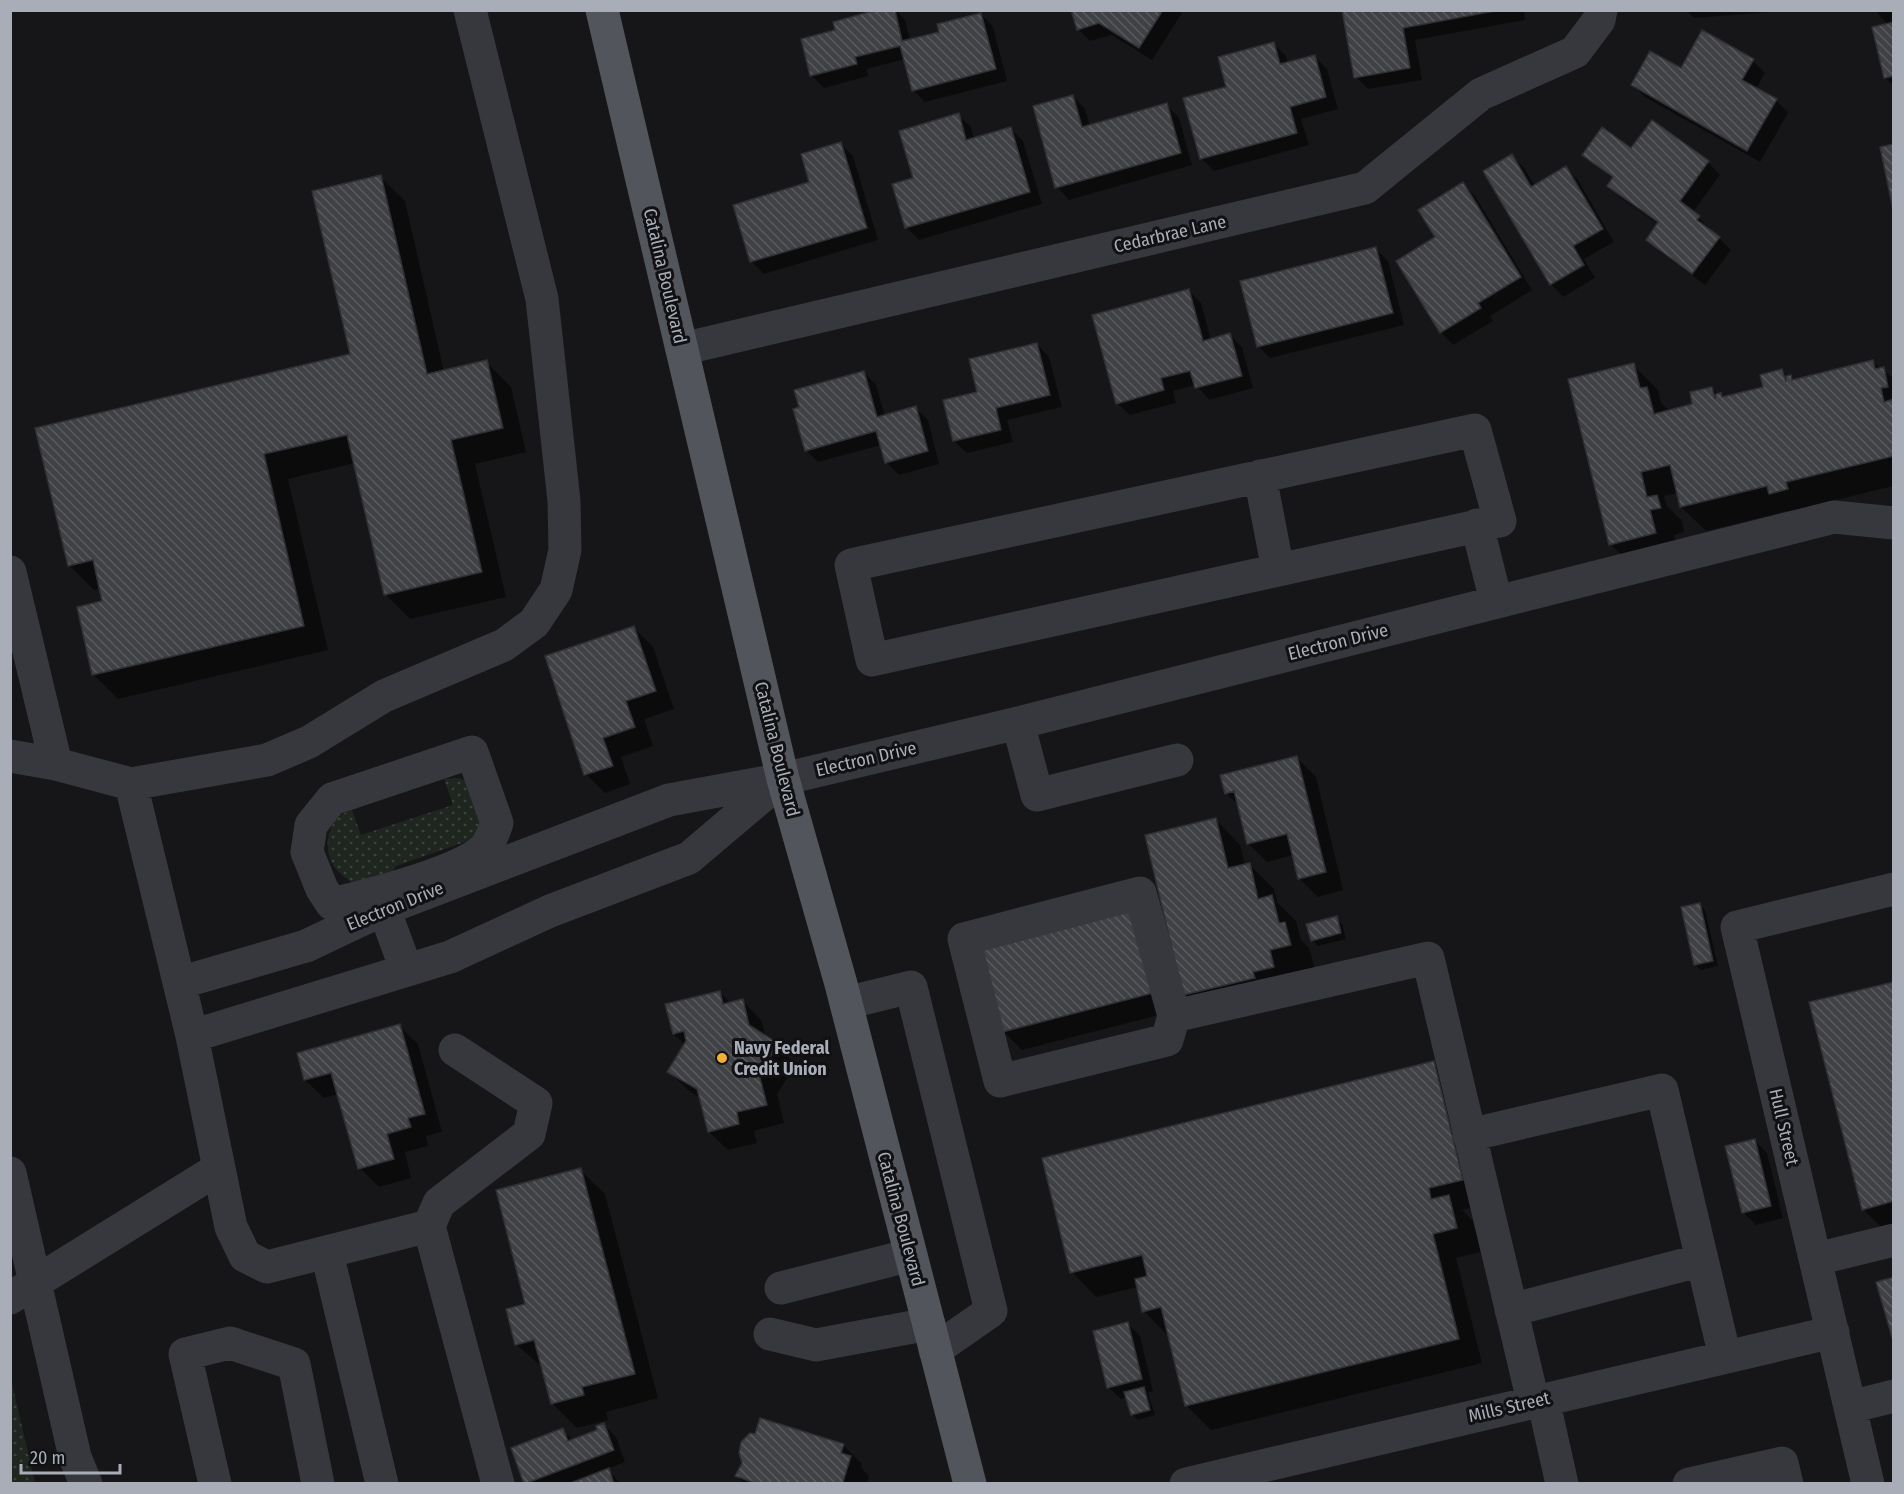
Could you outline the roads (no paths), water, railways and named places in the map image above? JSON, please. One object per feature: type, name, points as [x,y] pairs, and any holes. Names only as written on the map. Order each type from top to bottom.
[{"type":"main road","name":"Catalina Boulevard","points":[[602,10],[783,779],[846,1003],[970,1484]]},
{"type":"street","points":[[10,756],[56,764],[132,784],[267,760],[309,742],[384,696],[504,645],[534,623],[556,590],[565,550],[564,501],[542,299],[470,10]]},
{"type":"street","name":"Cedarbrae Lane","points":[[682,349],[1365,188],[1481,94],[1575,52],[1599,20],[1601,10]]},
{"type":"street","points":[[1475,430],[1500,521],[872,660],[850,565],[1260,476],[1475,430]]},
{"type":"street","points":[[1260,476],[1278,570]]},
{"type":"street","name":"Electron Drive","points":[[179,983],[306,946],[383,901],[669,800],[783,779],[1018,723],[1834,517],[1893,522]]},
{"type":"street","points":[[1477,525],[1496,601]]},
{"type":"street","points":[[10,572],[56,764]]},
{"type":"street","points":[[1018,723],[1037,795],[1177,760]]},
{"type":"street","points":[[472,752],[498,823],[484,848],[459,864],[383,901],[332,904],[322,888],[307,852],[311,825],[332,800],[472,752]]},
{"type":"street","name":"Electron Drive","points":[[192,1036],[450,957],[550,911],[689,858],[783,779]]},
{"type":"street","points":[[132,784],[192,1036],[231,1227],[245,1256],[267,1267],[429,1226]]},
{"type":"street","name":"Hull Street","points":[[1868,1484],[1737,927],[1893,889]]},
{"type":"street","points":[[1140,892],[1174,1016],[1167,1040],[1000,1081],[964,939],[1140,892]]},
{"type":"street","points":[[383,901],[406,969]]},
{"type":"street","points":[[1174,1016],[1428,958],[1511,1310],[1562,1484]]},
{"type":"street","points":[[770,1334],[816,1345],[932,1337],[991,1311],[911,987],[846,1003]]},
{"type":"street","points":[[455,1050],[536,1103],[529,1134],[439,1203],[429,1226],[498,1484]]},
{"type":"street","points":[[1469,1135],[1662,1090],[1725,1357]]},
{"type":"street","points":[[23,1291],[218,1169]]},
{"type":"street","points":[[10,1173],[23,1291],[75,1457],[86,1484]]},
{"type":"street","points":[[1816,1259],[1893,1239]]},
{"type":"street","points":[[327,1253],[382,1484]]},
{"type":"street","points":[[781,1288],[911,1255]]},
{"type":"street","points":[[1511,1310],[1702,1260]]},
{"type":"street","name":"Mills Street","points":[[1186,1484],[1833,1332]]},
{"type":"street","points":[[215,1484],[185,1354],[230,1343],[294,1364],[318,1484]]},
{"type":"street","points":[[1850,1407],[1893,1396]]},
{"type":"street","points":[[1689,1484],[1782,1463],[1786,1484]]},
{"type":"place","name":"Navy Federal Credit Union","points":[[722,1058]]}]
